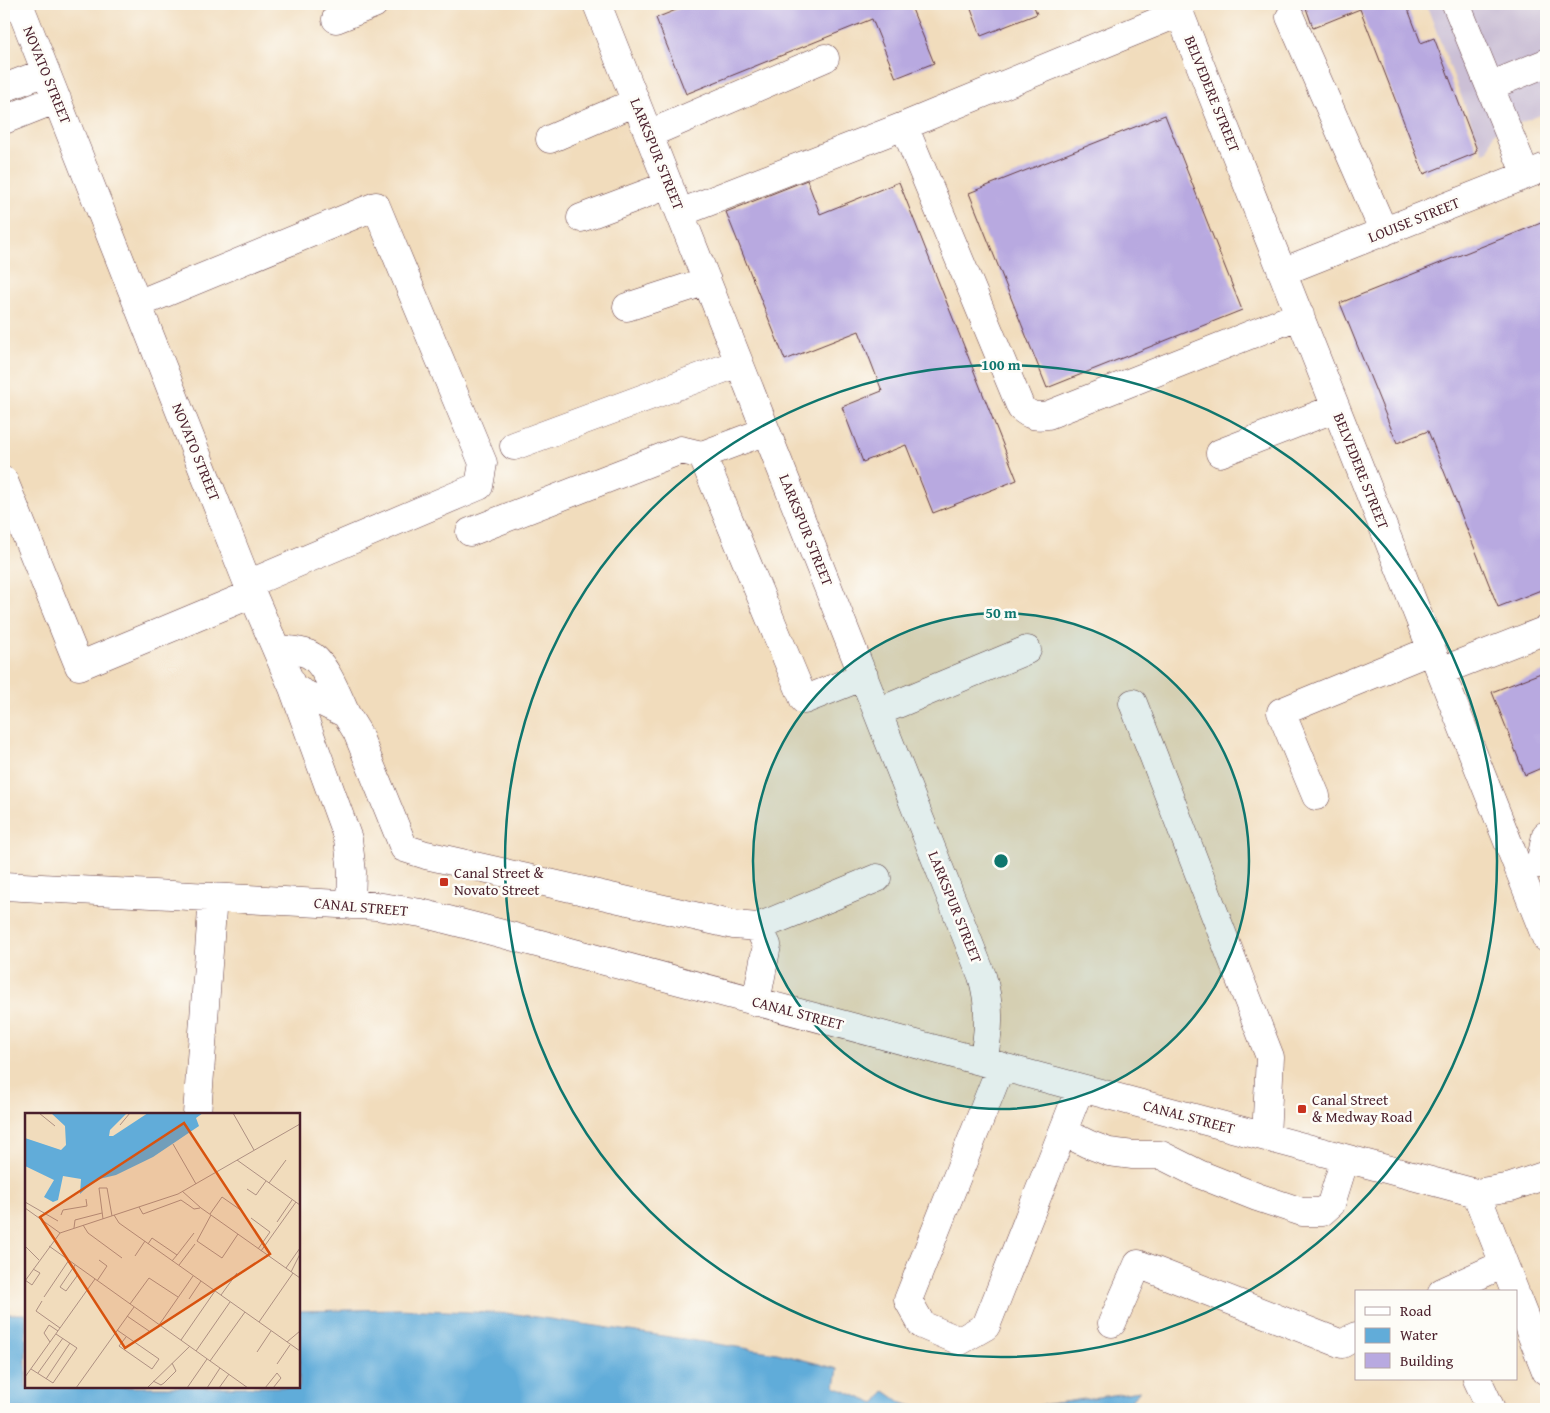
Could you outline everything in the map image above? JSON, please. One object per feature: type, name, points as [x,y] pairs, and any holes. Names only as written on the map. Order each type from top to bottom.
[{"type":"street","name":"NOVATO STREET","points":[[19,4],[250,589],[293,688],[348,840],[352,866],[351,905]]},
{"type":"street","points":[[336,19],[374,4]]},
{"type":"street","name":"LARKSPUR STREET","points":[[597,4],[864,676],[987,992],[992,1064],[908,1300],[922,1325],[960,1341],[986,1326],[1064,1132]]},
{"type":"street","points":[[1456,4],[1490,86],[1536,171]]},
{"type":"street","points":[[680,213],[904,126],[1177,8]]},
{"type":"street","name":"BELVEDERE STREET","points":[[1177,8],[1436,660],[1536,866],[1546,938]]},
{"type":"street","points":[[1290,17],[1384,232]]},
{"type":"street","points":[[649,134],[825,58]]},
{"type":"street","points":[[1490,86],[1546,63]]},
{"type":"street","points":[[4,88],[46,72]]},
{"type":"street","points":[[4,120],[57,99]]},
{"type":"street","points":[[550,139],[636,102]]},
{"type":"street","points":[[904,126],[1022,408],[1029,414],[1038,417],[1048,415],[1300,316]]},
{"type":"street","name":"LOUISE STREET","points":[[1282,272],[1536,171]]},
{"type":"street","points":[[581,218],[669,185]]},
{"type":"street","points":[[4,481],[79,666],[250,589],[299,561],[478,486],[483,462],[376,206],[138,304]]},
{"type":"street","points":[[627,307],[707,280]]},
{"type":"street","points":[[514,446],[739,362]]},
{"type":"street","points":[[1220,453],[1336,408]]},
{"type":"street","points":[[470,532],[682,450],[702,455],[766,430]]},
{"type":"street","points":[[702,455],[804,700],[864,676]]},
{"type":"street","points":[[1316,796],[1281,712],[1436,660],[1546,630]]},
{"type":"street","points":[[277,649],[299,651],[309,654],[318,660],[357,732],[404,848],[725,923],[758,927],[877,878]]},
{"type":"street","points":[[878,712],[1027,650]]},
{"type":"street","points":[[293,688],[346,714]]},
{"type":"street","points":[[1133,703],[1270,1057],[1266,1137]]},
{"type":"street","points":[[1536,866],[1546,835]]},
{"type":"street","name":"CANAL STREET","points":[[4,886],[351,905],[393,908],[427,915],[1476,1193]]},
{"type":"street","points":[[197,1113],[213,897]]},
{"type":"street","points":[[756,1002],[768,945],[758,927]]},
{"type":"street","points":[[1080,1088],[1064,1132],[1109,1152],[1133,1155],[1161,1155],[1199,1174],[1257,1197],[1302,1212],[1322,1212],[1331,1204],[1344,1159]]},
{"type":"street","points":[[1514,1290],[1476,1193],[1511,1187],[1546,1175]]},
{"type":"street","points":[[1112,1323],[1138,1264],[1342,1344],[1355,1337]]},
{"type":"street","points":[[1446,1290],[1504,1264]]},
{"type":"street","points":[[1518,1301],[1546,1371]]},
{"type":"street","points":[[1477,1380],[1491,1409]]},
{"type":"shaded area","points":[[1426,4],[1546,4],[1546,120],[1543,114],[1494,133],[1488,151],[1483,153]]},
{"type":"water","points":[[399,1309],[516,1314],[777,1353],[838,1369],[835,1387],[875,1404],[885,1391],[902,1403],[923,1409],[4,1409],[4,1314],[25,1314],[25,1388],[300,1388],[300,1311]]},
{"type":"water","points":[[1140,1391],[1124,1409],[1014,1409]]},
{"type":"building","points":[[691,4],[910,4],[934,63],[896,78],[872,19],[686,94],[656,18]]},
{"type":"building","points":[[969,4],[1033,4],[1037,14],[981,36]]},
{"type":"building","points":[[1295,4],[1406,4],[1421,43],[1434,38],[1477,150],[1475,151],[1476,153],[1424,174],[1360,9],[1313,28],[1306,8],[1298,11]]},
{"type":"building","points":[[1165,115],[1242,310],[1047,388],[969,193]]},
{"type":"building","points":[[807,180],[820,214],[899,182],[1017,480],[933,513],[906,445],[863,462],[842,407],[882,391],[859,331],[785,360],[726,212]]},
{"type":"building","points":[[1546,221],[1546,588],[1498,607],[1428,431],[1397,443],[1340,303]]},
{"type":"building","points":[[1546,671],[1546,766],[1525,775],[1492,692]]},
{"type":"place","name":"Canal Street & Novato Street","points":[[444,882]]},
{"type":"place","name":"Canal Street & Medway Road","points":[[1302,1109]]}]
